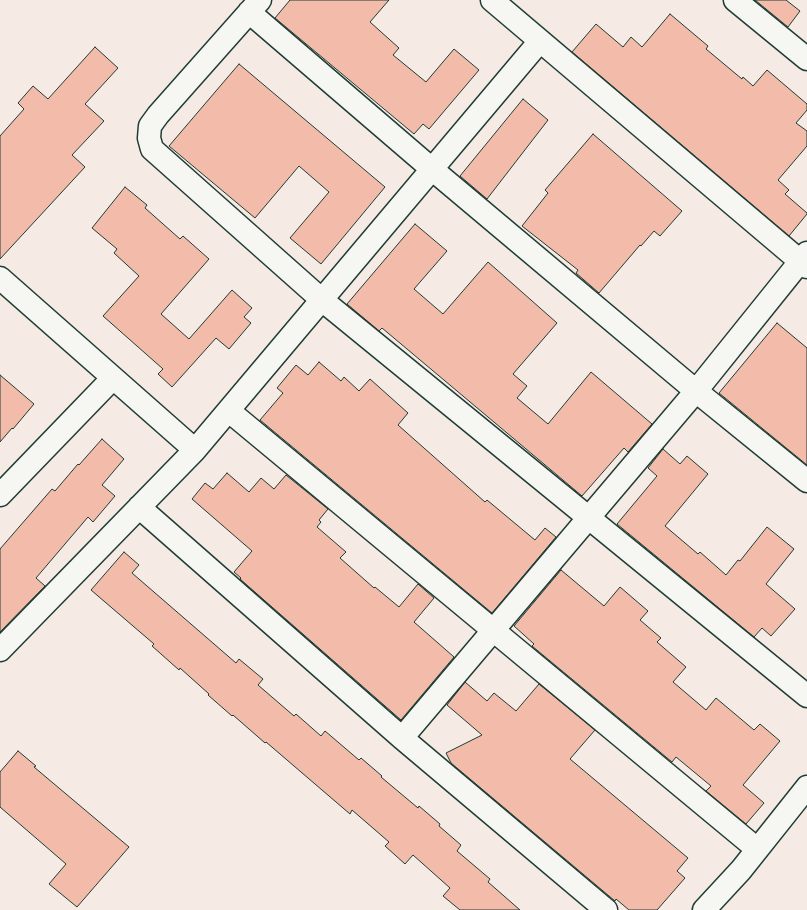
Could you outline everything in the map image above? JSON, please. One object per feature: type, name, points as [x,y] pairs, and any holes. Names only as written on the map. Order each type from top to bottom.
[{"type":"street","points":[[402,738],[494,631],[805,260],[492,0]]},
{"type":"street","points":[[735,0],[807,59]]},
{"type":"street","points":[[807,481],[696,391],[433,170],[254,6],[150,126],[149,138],[152,148],[322,300],[807,696]]},
{"type":"street","points":[[0,650],[195,450],[433,170],[540,41]]},
{"type":"street","points":[[0,278],[195,450]]},
{"type":"street","points":[[0,495],[112,378]]},
{"type":"street","points":[[229,411],[757,849]]},
{"type":"street","points":[[139,507],[402,738],[606,910]]},
{"type":"street","points":[[704,910],[741,870],[807,787]]},
{"type":"building","points":[[290,0],[389,0],[370,22],[399,48],[393,55],[426,82],[454,49],[479,70],[429,129],[423,124],[414,134],[275,18]]},
{"type":"building","points":[[755,0],[786,0],[800,11],[788,27]]},
{"type":"building","points":[[670,14],[708,46],[706,49],[742,79],[743,77],[753,86],[767,70],[807,104],[807,110],[796,123],[807,131],[807,146],[778,180],[789,190],[785,194],[807,213],[789,236],[572,52],[596,24],[623,47],[631,37],[642,47]]},
{"type":"building","points":[[95,47],[118,68],[85,104],[104,121],[72,155],[85,167],[0,259],[0,136],[24,109],[18,103],[33,86],[48,99]]},
{"type":"building","points":[[239,64],[385,187],[321,264],[290,238],[329,192],[299,166],[255,218],[169,146]]},
{"type":"building","points":[[523,99],[548,120],[487,199],[460,176]]},
{"type":"building","points":[[593,134],[682,211],[660,236],[654,231],[599,293],[576,273],[578,270],[522,226],[548,193],[545,190]]},
{"type":"building","points":[[125,187],[147,205],[145,208],[180,239],[183,236],[209,259],[161,314],[189,339],[232,290],[252,308],[244,317],[251,323],[229,349],[216,338],[172,387],[158,374],[163,369],[103,316],[139,276],[114,253],[117,249],[92,228]]},
{"type":"building","points":[[415,224],[447,251],[414,289],[443,314],[488,262],[557,323],[513,374],[527,386],[517,398],[548,424],[591,372],[652,424],[628,452],[624,448],[582,496],[382,328],[379,331],[347,304]]},
{"type":"building","points":[[777,323],[807,348],[807,465],[719,393]]},
{"type":"building","points":[[319,362],[341,381],[344,377],[359,391],[370,379],[408,413],[398,425],[485,502],[487,500],[535,540],[545,528],[556,537],[492,613],[260,420],[283,393],[277,388],[296,365],[308,375]]},
{"type":"building","points":[[0,375],[34,404],[0,442]]},
{"type":"building","points":[[102,439],[124,459],[102,485],[115,496],[93,522],[88,517],[36,578],[45,586],[0,632],[0,549],[52,489],[55,491]]},
{"type":"building","points":[[663,449],[680,464],[687,456],[708,474],[665,526],[698,554],[700,552],[726,575],[738,560],[740,561],[767,527],[794,549],[766,584],[795,609],[771,636],[762,628],[754,637],[617,524],[657,476],[648,468]]},
{"type":"building","points":[[227,473],[249,492],[261,478],[274,489],[286,475],[328,509],[319,520],[321,522],[317,527],[346,552],[340,558],[374,588],[375,587],[399,607],[418,584],[434,598],[414,622],[454,657],[401,720],[240,579],[241,578],[234,572],[252,551],[192,499],[205,483],[213,489]]},
{"type":"building","points":[[124,552],[139,565],[132,573],[236,663],[239,659],[263,679],[258,685],[294,716],[296,714],[321,736],[325,731],[359,760],[361,758],[418,808],[419,806],[440,824],[439,826],[461,845],[457,851],[490,879],[488,882],[520,910],[460,910],[443,896],[450,888],[413,855],[405,864],[385,846],[389,842],[352,810],[350,814],[266,742],[265,743],[233,715],[232,716],[180,668],[179,670],[152,646],[154,644],[91,590]]},
{"type":"building","points":[[561,570],[604,606],[620,587],[648,611],[640,620],[661,638],[657,642],[686,667],[673,682],[706,710],[716,698],[754,730],[760,724],[780,741],[743,785],[764,803],[746,824],[706,791],[711,786],[676,757],[672,762],[532,646],[534,644],[514,626]]},
{"type":"building","points":[[465,682],[487,701],[494,693],[516,711],[539,684],[595,730],[570,759],[688,858],[677,871],[685,878],[657,910],[629,910],[616,899],[615,901],[451,763],[446,753],[482,735],[447,705]]},
{"type":"building","points":[[18,751],[36,766],[34,767],[129,847],[77,907],[49,884],[66,864],[0,807],[0,772]]}]
